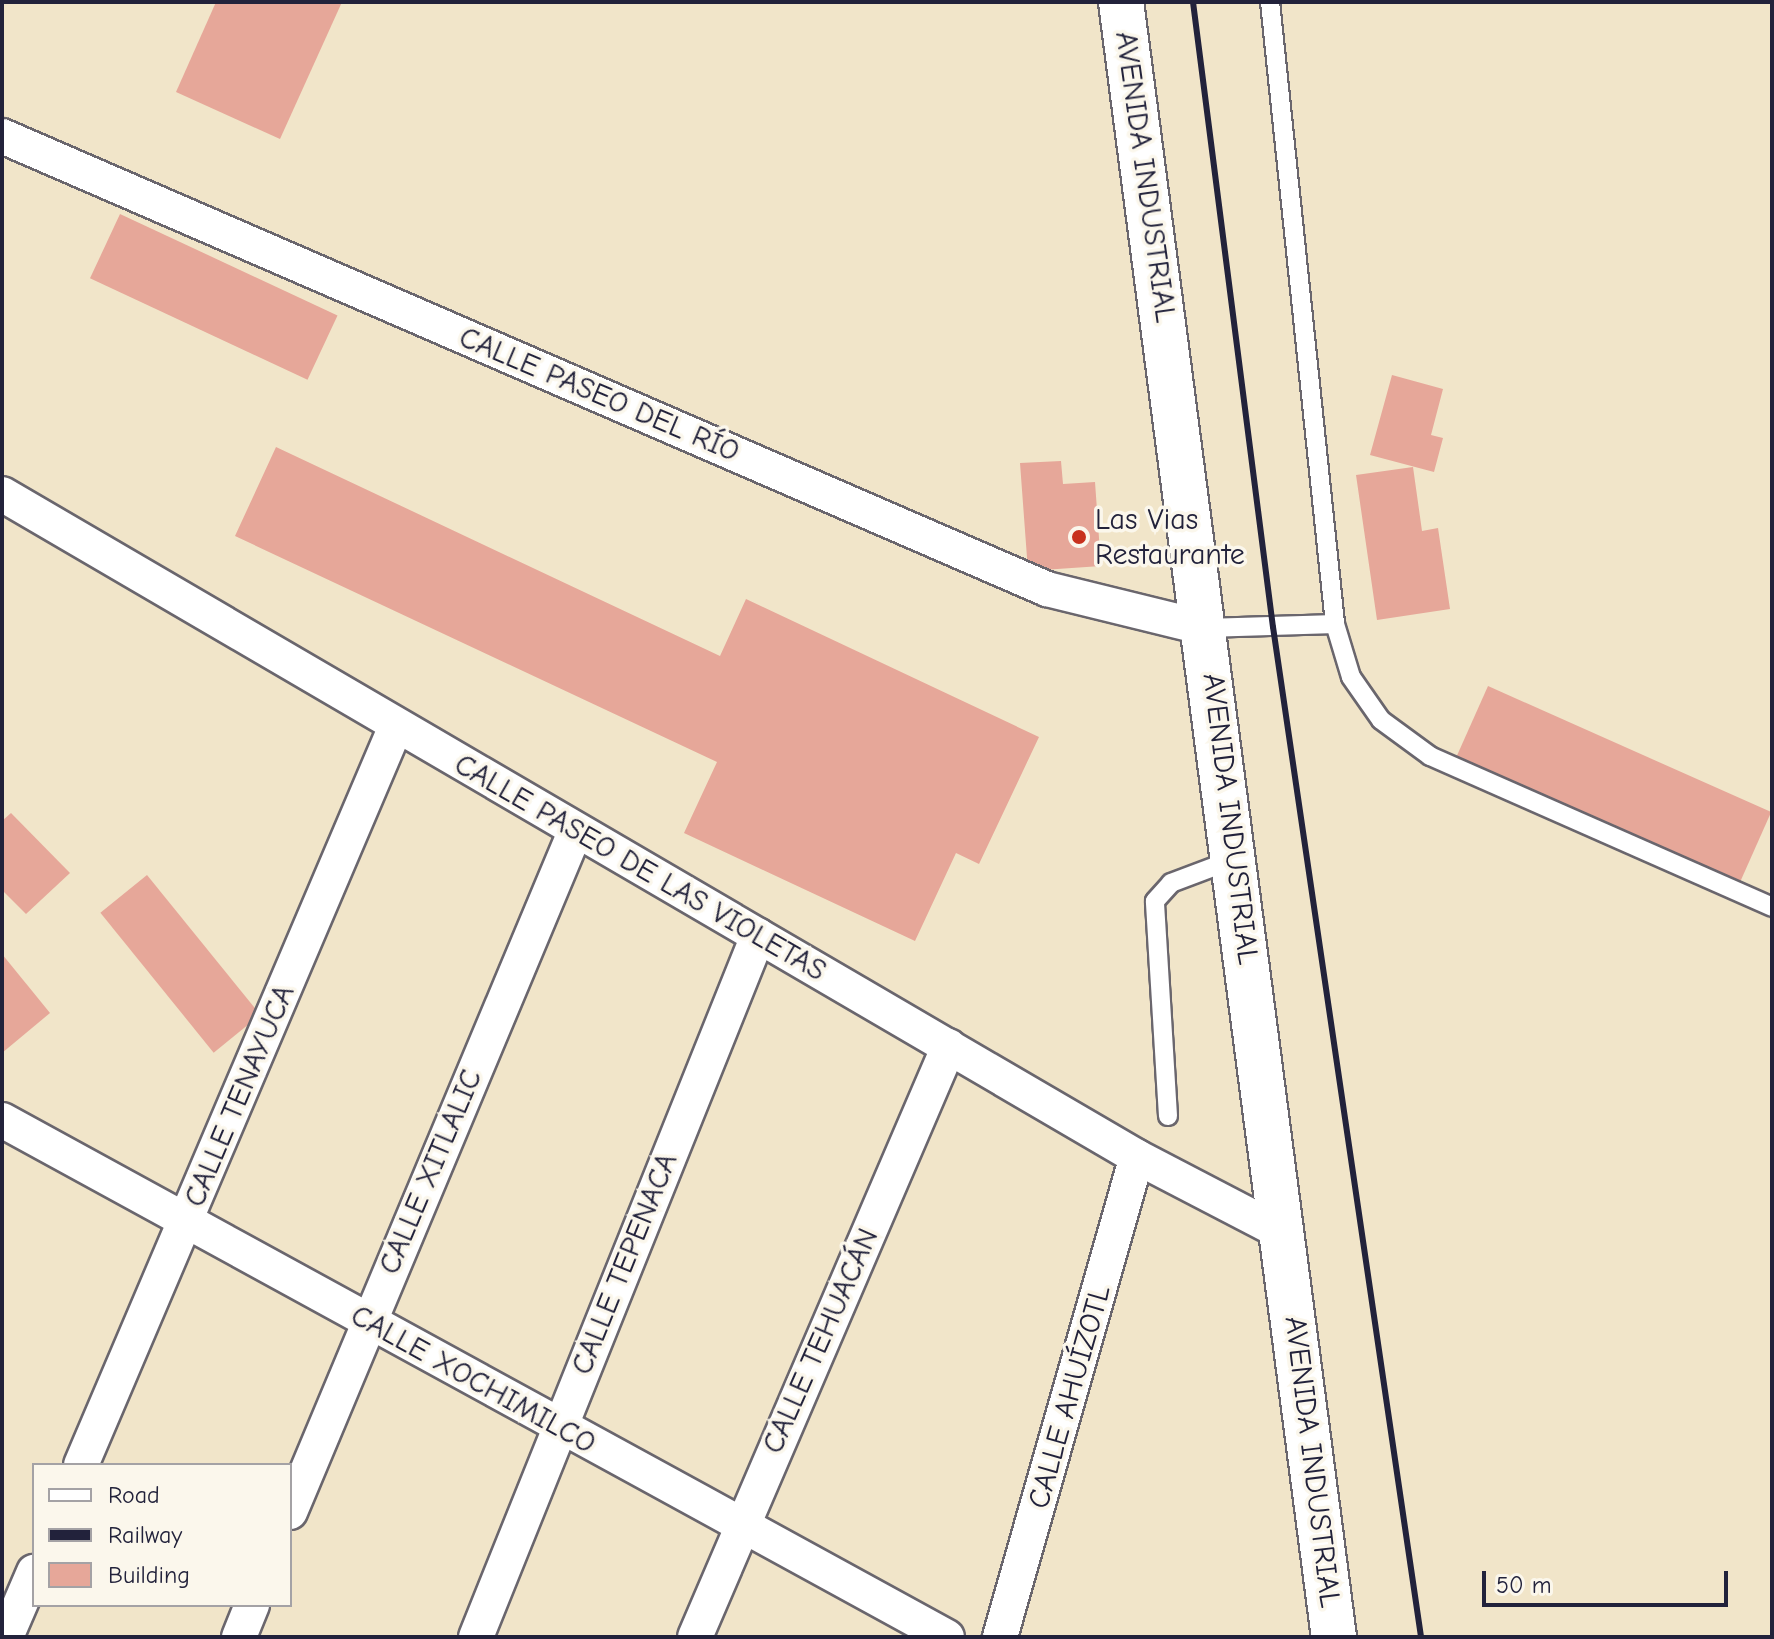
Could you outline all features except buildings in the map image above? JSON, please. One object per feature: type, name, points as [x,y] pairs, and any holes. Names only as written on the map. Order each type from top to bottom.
[{"type":"street","name":"AVENIDA INDUSTRIAL","points":[[1121,2],[1206,628],[1334,1637]]},
{"type":"street","name":"CALLE PASEO DEL RÍO","points":[[2,136],[1047,589],[1206,628]]},
{"type":"street","name":"CALLE PASEO DE LAS VIOLETAS","points":[[2,494],[575,832],[1137,1157],[1283,1233]]},
{"type":"street","name":"CALLE TENAYUCA","points":[[82,1463],[396,726]]},
{"type":"street","name":"CALLE XITLALIC","points":[[292,1507],[575,832]]},
{"type":"street","name":"CALLE TEPENACA","points":[[476,1637],[758,936]]},
{"type":"street","name":"CALLE TEHUACÁN","points":[[695,1637],[949,1046]]},
{"type":"street","name":"CALLE XOCHIMILCO","points":[[2,1120],[740,1527],[947,1637]]},
{"type":"street","name":"CALLE AHUÍZOTL","points":[[1000,1637],[1137,1157]]},
{"type":"street","points":[[6,1637],[32,1577]]},
{"type":"street","points":[[239,1637],[251,1607]]},
{"type":"lane","points":[[1270,2],[1335,624],[1351,677],[1381,720],[1430,756],[1772,907]]},
{"type":"lane","points":[[1206,628],[1335,624]]},
{"type":"lane","points":[[1168,1116],[1155,901],[1171,883],[1235,859]]},
{"type":"railway","points":[[1193,2],[1273,627],[1421,1637]]},
{"type":"place","name":"Las Vias Restaurante","points":[[1079,537]]}]
